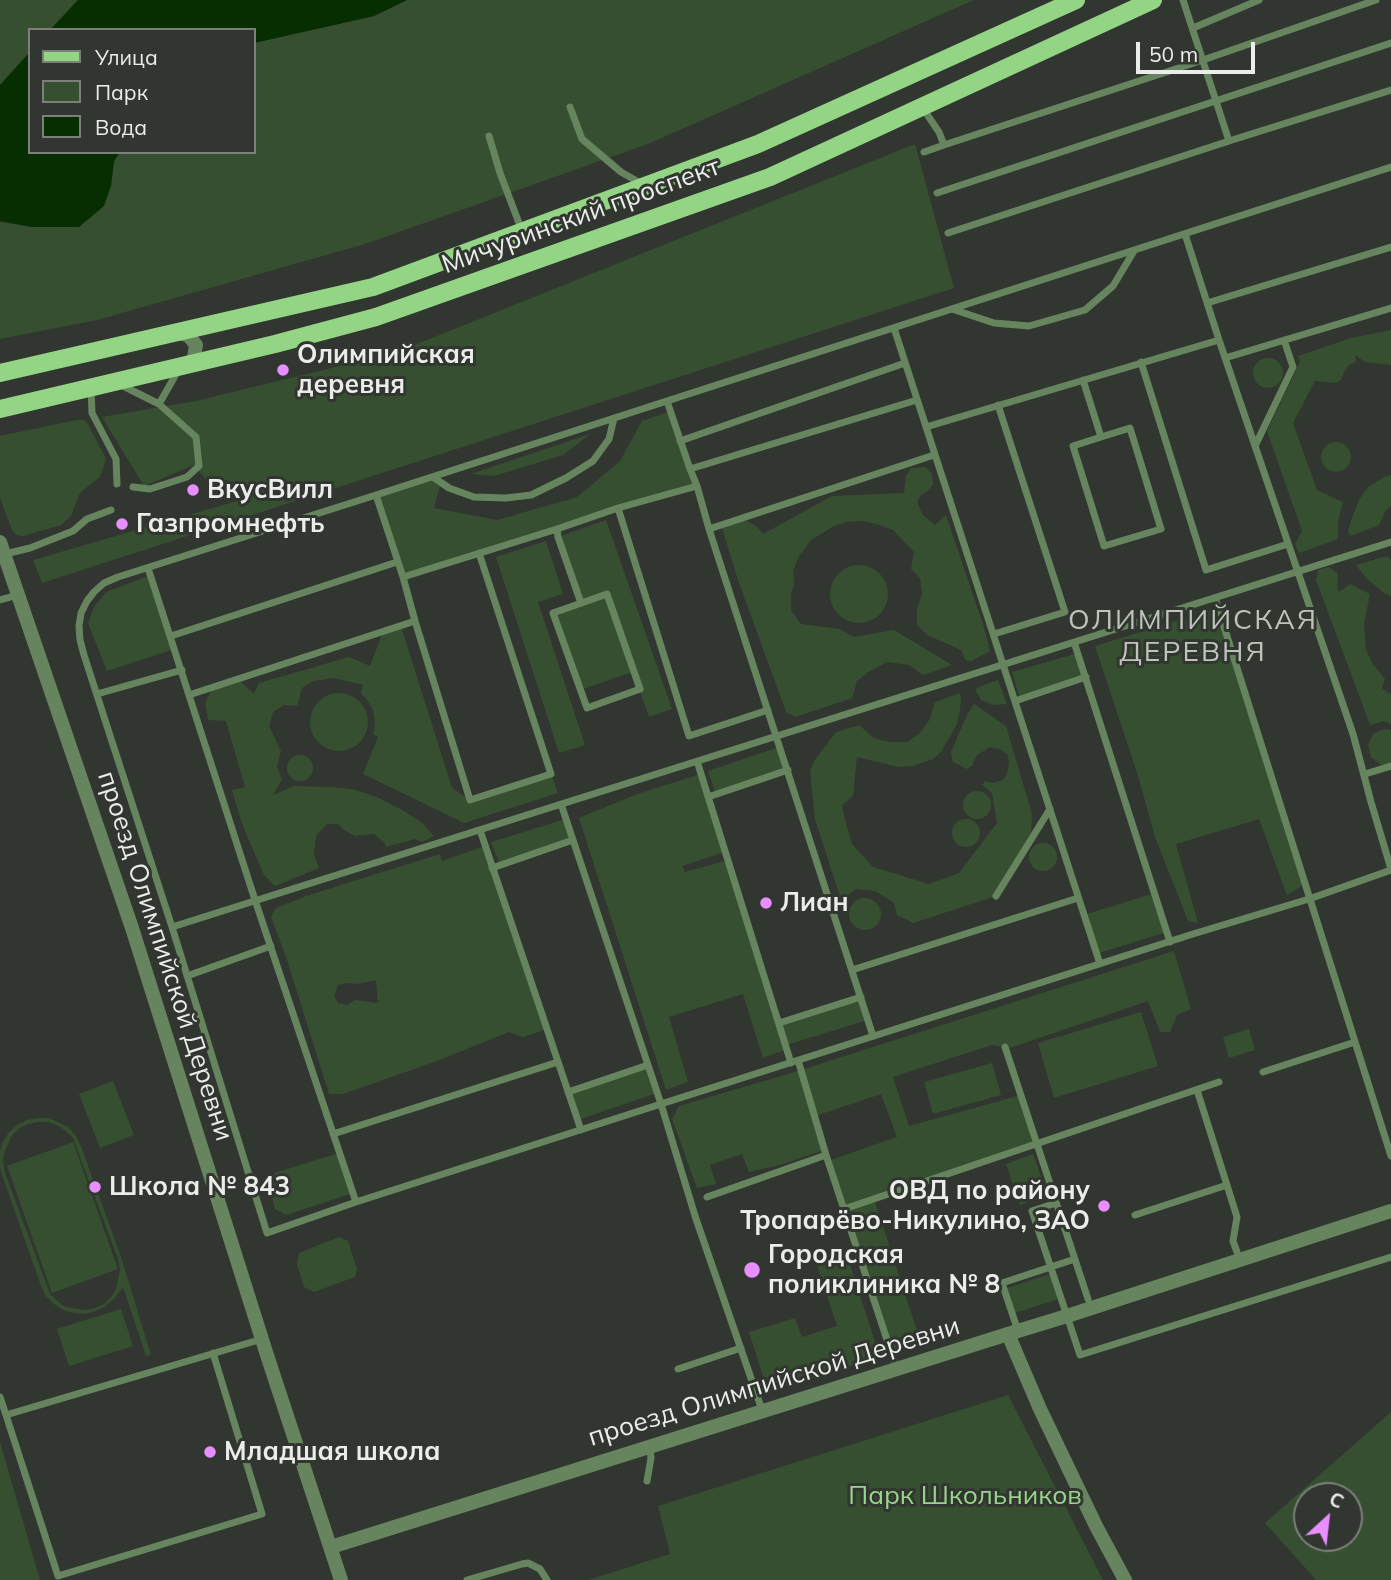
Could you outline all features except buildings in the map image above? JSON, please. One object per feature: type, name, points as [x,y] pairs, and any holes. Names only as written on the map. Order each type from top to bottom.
[{"type":"main road","name":"Мичуринский проспект","points":[[0,373],[373,287],[758,144],[1076,0]]},
{"type":"main road","name":"Мичуринский проспект","points":[[0,409],[275,344],[390,313],[770,177],[1153,0]]},
{"type":"street","points":[[176,333],[188,335],[196,345],[194,358],[182,366]]},
{"type":"street","name":"проезд Олимпийской Деревни","points":[[2,548],[132,928],[341,1580]]},
{"type":"street","name":"проезд Олимпийской Деревни","points":[[331,1547],[762,1410],[1068,1317],[1391,1212]]},
{"type":"street","points":[[1013,1333],[1040,1409],[1125,1580]]},
{"type":"lane","points":[[1183,0],[1229,141]]},
{"type":"lane","points":[[1193,28],[1259,0]]},
{"type":"lane","points":[[924,152],[1376,0]]},
{"type":"lane","points":[[937,193],[1391,43]]},
{"type":"lane","points":[[948,233],[1391,90]]},
{"type":"lane","points":[[570,107],[582,139],[621,172],[645,186]]},
{"type":"lane","points":[[922,107],[939,132],[944,145]]},
{"type":"lane","points":[[489,136],[522,232]]},
{"type":"lane","points":[[1185,234],[1353,734],[1391,869],[1309,899],[795,1061],[267,1233],[80,640],[81,613],[93,592],[104,583],[148,568],[1391,167]]},
{"type":"lane","points":[[1207,303],[1391,247]]},
{"type":"lane","points":[[951,309],[994,323],[1029,326],[1085,310],[1114,286],[1134,250]]},
{"type":"lane","points":[[1225,358],[1391,308]]},
{"type":"lane","points":[[894,328],[1100,964]]},
{"type":"lane","points":[[926,427],[1219,340]]},
{"type":"lane","points":[[1255,446],[1293,367],[1284,340]]},
{"type":"lane","points":[[1141,362],[1206,570],[1289,544]]},
{"type":"lane","points":[[680,441],[905,363]]},
{"type":"lane","points":[[159,404],[182,366]]},
{"type":"lane","points":[[1083,380],[1101,437]]},
{"type":"lane","points":[[114,382],[159,404],[196,437],[199,466],[187,477],[150,489],[133,487]]},
{"type":"lane","points":[[91,387],[92,413],[116,459],[117,484]]},
{"type":"lane","points":[[690,469],[917,400]]},
{"type":"lane","points":[[667,401],[697,486],[873,1036]]},
{"type":"lane","points":[[994,634],[1065,612],[999,405]]},
{"type":"lane","points":[[433,477],[449,488],[474,497],[506,498],[531,495],[593,461],[609,439],[614,418]]},
{"type":"lane","points":[[1130,428],[1161,529],[1104,546],[1073,446],[1101,437],[1130,428]]},
{"type":"lane","points":[[709,528],[934,455]]},
{"type":"lane","points":[[403,577],[618,508],[697,486]]},
{"type":"lane","points":[[376,495],[470,800],[551,774],[479,553]]},
{"type":"lane","points":[[618,508],[689,736],[768,710]]},
{"type":"lane","points":[[2,548],[30,548],[73,531],[87,519],[111,510]]},
{"type":"lane","points":[[557,529],[581,603]]},
{"type":"lane","points":[[172,927],[1391,542]]},
{"type":"lane","points":[[171,636],[397,562]]},
{"type":"lane","points":[[148,568],[356,1202]]},
{"type":"lane","points":[[0,600],[18,594]]},
{"type":"lane","points":[[607,594],[640,689],[587,708],[554,613],[581,603],[607,594]]},
{"type":"lane","points":[[1215,598],[1391,1156]]},
{"type":"lane","points":[[189,695],[415,621]]},
{"type":"lane","points":[[1074,642],[1170,942]]},
{"type":"lane","points":[[97,694],[181,670]]},
{"type":"lane","points":[[1015,701],[1086,677]]},
{"type":"lane","points":[[697,761],[779,1023],[795,1061],[894,1361]]},
{"type":"lane","points":[[1365,775],[1391,766]]},
{"type":"lane","points":[[708,797],[788,770]]},
{"type":"lane","points":[[561,804],[661,1104],[696,1219],[762,1410]]},
{"type":"lane","points":[[996,897],[1050,809]]},
{"type":"lane","points":[[480,830],[581,1130]]},
{"type":"lane","points":[[492,868],[573,840]]},
{"type":"lane","points":[[852,970],[1078,898]]},
{"type":"lane","points":[[187,976],[271,946]]},
{"type":"lane","points":[[779,1023],[861,997]]},
{"type":"lane","points":[[1263,1072],[1355,1042]]},
{"type":"lane","points":[[1005,1047],[1088,1299]]},
{"type":"lane","points":[[332,1134],[558,1062]]},
{"type":"lane","points":[[568,1092],[648,1065]]},
{"type":"lane","points":[[844,1209],[1219,1082]]},
{"type":"lane","points":[[1197,1090],[1237,1217],[1233,1241],[1237,1252]]},
{"type":"lane","points":[[707,1197],[826,1155]]},
{"type":"lane","points":[[1135,1215],[1227,1185]]},
{"type":"lane","points":[[1056,1203],[1032,1211],[1080,1355],[1391,1257]]},
{"type":"lane","points":[[1013,1333],[1002,1283],[1075,1259]]},
{"type":"lane","points":[[6,1415],[262,1339]]},
{"type":"lane","points":[[678,1369],[741,1349]]},
{"type":"lane","points":[[0,1397],[58,1576],[262,1514],[213,1353]]},
{"type":"lane","points":[[647,1480],[650,1446]]},
{"type":"lane","points":[[467,1580],[528,1563],[540,1569],[547,1580]]},
{"type":"green space","points":[[0,0],[78,0],[52,28],[28,28],[28,54],[0,85]]},
{"type":"green space","points":[[407,0],[974,0],[648,144],[365,244],[97,320],[0,339],[0,222],[32,227],[111,186],[114,161],[119,154],[256,154],[256,43],[374,16]]},
{"type":"green space","points":[[915,144],[954,288],[42,583],[33,560],[237,501],[229,480],[208,482],[194,465],[144,486],[102,417],[196,401],[397,352]]},
{"type":"green space","points":[[1391,330],[1391,365],[1365,362],[1355,355],[1356,362],[1349,365],[1341,380],[1336,383],[1315,381],[1293,423],[1317,490],[1343,502],[1338,521],[1338,539],[1299,553],[1295,544],[1302,531],[1267,431],[1300,362],[1298,356],[1351,338]]},
{"type":"green space","points":[[1268,358],[1274,359],[1282,367],[1282,379],[1274,387],[1268,388],[1262,387],[1254,379],[1253,373],[1254,367],[1262,359]]},
{"type":"green space","points":[[671,411],[697,486],[403,577],[376,495],[433,477],[441,482],[434,508],[497,520],[577,497],[620,461],[642,421]]},
{"type":"green space","points":[[83,420],[88,424],[106,459],[100,477],[81,492],[71,516],[61,525],[23,536],[16,535],[0,498],[0,436]]},
{"type":"green space","points":[[590,434],[563,455],[494,476],[471,474]]},
{"type":"green space","points":[[1336,442],[1347,446],[1351,457],[1347,468],[1336,472],[1325,468],[1321,457],[1325,446]]},
{"type":"green space","points":[[925,467],[932,473],[933,484],[917,502],[923,515],[935,525],[946,515],[990,651],[970,662],[965,659],[961,650],[927,635],[917,625],[917,609],[922,594],[920,578],[911,569],[914,552],[893,530],[862,521],[834,526],[811,540],[799,556],[793,571],[791,610],[801,624],[840,629],[854,637],[894,630],[952,665],[923,675],[909,665],[887,662],[857,681],[852,698],[795,717],[786,712],[721,525],[742,518],[756,526],[763,534],[832,496],[904,493],[906,476],[911,468]]},
{"type":"green space","points":[[1391,475],[1391,506],[1379,525],[1351,536],[1348,532],[1360,498],[1368,487]]},
{"type":"green space","points":[[606,520],[672,709],[649,717],[633,672],[580,690],[553,613],[581,603],[558,537]]},
{"type":"green space","points":[[546,541],[563,594],[538,602],[585,745],[559,753],[496,557]]},
{"type":"green space","points":[[1387,556],[1391,560],[1391,596],[1367,579],[1356,565]]},
{"type":"green space","points":[[853,565],[865,565],[880,573],[888,588],[888,600],[880,615],[865,623],[853,623],[838,615],[830,600],[830,588],[838,573]]},
{"type":"green space","points":[[1329,567],[1338,574],[1339,592],[1350,584],[1370,594],[1364,624],[1366,650],[1385,679],[1382,689],[1391,694],[1391,724],[1383,721],[1370,725],[1316,580],[1318,570]]},
{"type":"green space","points":[[151,575],[175,649],[107,671],[88,623],[94,607],[106,592]]},
{"type":"green space","points":[[1218,608],[1305,884],[1287,895],[1259,819],[1176,844],[1198,923],[1188,921],[1155,837],[1139,779],[1095,646]]},
{"type":"green space","points":[[401,626],[452,788],[470,800],[551,774],[558,793],[464,823],[363,774],[378,737],[373,734],[373,710],[361,694],[363,685],[334,678],[313,681],[302,688],[297,706],[284,705],[273,712],[269,726],[281,751],[277,766],[282,779],[273,795],[294,786],[352,789],[377,797],[402,810],[421,822],[434,836],[422,842],[415,839],[386,847],[374,834],[355,836],[338,824],[327,824],[316,836],[314,855],[319,868],[275,886],[264,875],[242,824],[232,790],[245,787],[226,721],[208,720],[205,703],[213,687],[238,679],[254,694],[259,683],[349,657],[370,666],[383,632]]},
{"type":"green space","points":[[1078,653],[1086,677],[1020,699],[1012,672]]},
{"type":"green space","points":[[998,680],[1007,704],[993,705],[981,700],[975,689]]},
{"type":"green space","points":[[339,693],[350,695],[363,706],[368,722],[366,733],[355,746],[339,751],[328,749],[315,738],[310,722],[312,711],[323,698]]},
{"type":"green space","points":[[960,693],[957,724],[941,752],[933,759],[912,766],[898,767],[857,757],[853,796],[842,805],[844,816],[852,844],[873,867],[929,884],[959,873],[997,823],[992,793],[982,785],[985,781],[993,783],[1003,780],[1009,763],[1008,755],[1002,750],[990,747],[977,755],[972,766],[967,769],[953,762],[951,752],[974,704],[1006,726],[1032,814],[1031,832],[1009,875],[996,896],[913,923],[897,915],[894,903],[875,891],[856,889],[841,900],[815,819],[810,771],[814,761],[836,732],[859,725],[874,738],[889,742],[907,742],[920,733],[930,719],[935,702]]},
{"type":"green space","points":[[1384,729],[1391,730],[1391,764],[1381,765],[1371,757],[1368,745],[1373,734]]},
{"type":"green space","points":[[779,747],[788,770],[716,795],[708,771]]},
{"type":"green space","points":[[300,755],[309,759],[313,768],[309,777],[300,781],[291,777],[287,768],[291,759]]},
{"type":"green space","points":[[701,774],[725,852],[682,866],[685,872],[728,860],[779,1022],[861,997],[868,1020],[786,1045],[787,1049],[763,1058],[743,994],[669,1017],[688,1082],[666,1090],[579,818],[637,794]]},
{"type":"green space","points":[[977,791],[987,795],[991,805],[987,815],[977,819],[967,815],[963,805],[967,795]]},
{"type":"green space","points":[[566,819],[573,840],[500,865],[491,842]]},
{"type":"green space","points":[[966,819],[976,823],[980,833],[976,843],[966,847],[956,843],[952,833],[956,823]]},
{"type":"green space","points":[[1043,843],[1053,847],[1057,857],[1053,867],[1043,871],[1033,867],[1029,857],[1033,847]]},
{"type":"green space","points":[[485,846],[547,1029],[523,1037],[509,1032],[343,1094],[329,1094],[271,917],[276,908],[306,896],[440,854],[442,861]],"holes":[[[376,980],[378,1003],[355,1000],[347,1005],[338,1003],[334,996],[338,985]]]},
{"type":"green space","points":[[1155,893],[1167,932],[1096,954],[1084,915]]},
{"type":"green space","points":[[865,898],[877,902],[881,914],[877,926],[865,930],[853,926],[849,914],[853,902]]},
{"type":"green space","points":[[1174,951],[1191,1009],[1177,1015],[1170,1032],[1160,1032],[1148,1001],[1010,1048],[992,1045],[893,1077],[909,1126],[1021,1095],[1037,1144],[874,1199],[921,1343],[891,1353],[828,1161],[897,1137],[881,1094],[815,1116],[824,1150],[749,1172],[742,1154],[710,1165],[716,1184],[697,1188],[672,1119],[679,1106],[801,1070]]},
{"type":"green space","points":[[1141,1012],[1158,1066],[1054,1098],[1038,1043]]},
{"type":"green space","points":[[1249,1029],[1255,1050],[1229,1058],[1223,1037]]},
{"type":"green space","points":[[992,1063],[1001,1095],[933,1114],[924,1082]]},
{"type":"green space","points":[[648,1065],[657,1093],[578,1120],[568,1092]]},
{"type":"green space","points":[[113,1081],[134,1135],[100,1148],[79,1094]]},
{"type":"green space","points":[[49,1118],[68,1127],[76,1136],[121,1257],[151,1355],[146,1356],[123,1287],[106,1306],[85,1314],[63,1310],[46,1296],[0,1169],[3,1142],[9,1132],[27,1120]],"holes":[[[48,1122],[57,1125],[73,1138],[118,1259],[120,1269],[116,1289],[104,1304],[95,1308],[85,1310],[66,1307],[50,1294],[5,1173],[4,1153],[12,1135],[28,1124]]]},
{"type":"green space","points":[[73,1142],[118,1269],[52,1293],[7,1166]]},
{"type":"green space","points":[[339,1153],[353,1193],[286,1215],[275,1209],[267,1177]]},
{"type":"green space","points":[[1033,1154],[1048,1196],[1020,1205],[1006,1164]]},
{"type":"green space","points":[[339,1237],[348,1241],[357,1269],[355,1277],[314,1292],[304,1287],[297,1264],[299,1253]]},
{"type":"green space","points":[[845,1249],[880,1357],[768,1392],[749,1332],[795,1318],[802,1337],[837,1326],[815,1259]]},
{"type":"green space","points":[[1053,1273],[1061,1298],[1012,1314],[1004,1289]]},
{"type":"green space","points":[[121,1309],[133,1346],[69,1366],[57,1329]]},
{"type":"green space","name":"Парк Школьников","points":[[1008,1395],[1103,1580],[588,1580],[670,1554],[658,1506]]},
{"type":"green space","points":[[1391,1412],[1391,1580],[1316,1580],[1265,1523],[1293,1498],[1293,1552],[1363,1552],[1363,1482],[1312,1482]]},
{"type":"green space","points":[[0,1442],[40,1580],[0,1580]]},
{"type":"water","points":[[78,0],[407,0],[374,16],[256,43],[256,28],[52,28]]},
{"type":"water","points":[[28,54],[28,154],[119,154],[114,161],[111,186],[104,206],[79,227],[32,227],[0,221],[0,85]]},
{"type":"place","name":"Олимпийская деревня","points":[[283,370]]},
{"type":"place","name":"ВкусВилл","points":[[193,490]]},
{"type":"place","name":"Газпромнефть","points":[[122,524]]},
{"type":"place","name":"Лиан","points":[[766,903]]},
{"type":"place","name":"Школа № 843","points":[[95,1187]]},
{"type":"place","name":"ОВД по району Тропарёво-Никулино, ЗАО","points":[[1104,1206]]},
{"type":"place","name":"Городская поликлиника № 8","points":[[752,1270]]},
{"type":"place","name":"Младшая школа","points":[[210,1452]]},
{"type":"district","name":"ОЛИМПИЙСКАЯ ДЕРЕВНЯ","points":[[1193,637]]}]
